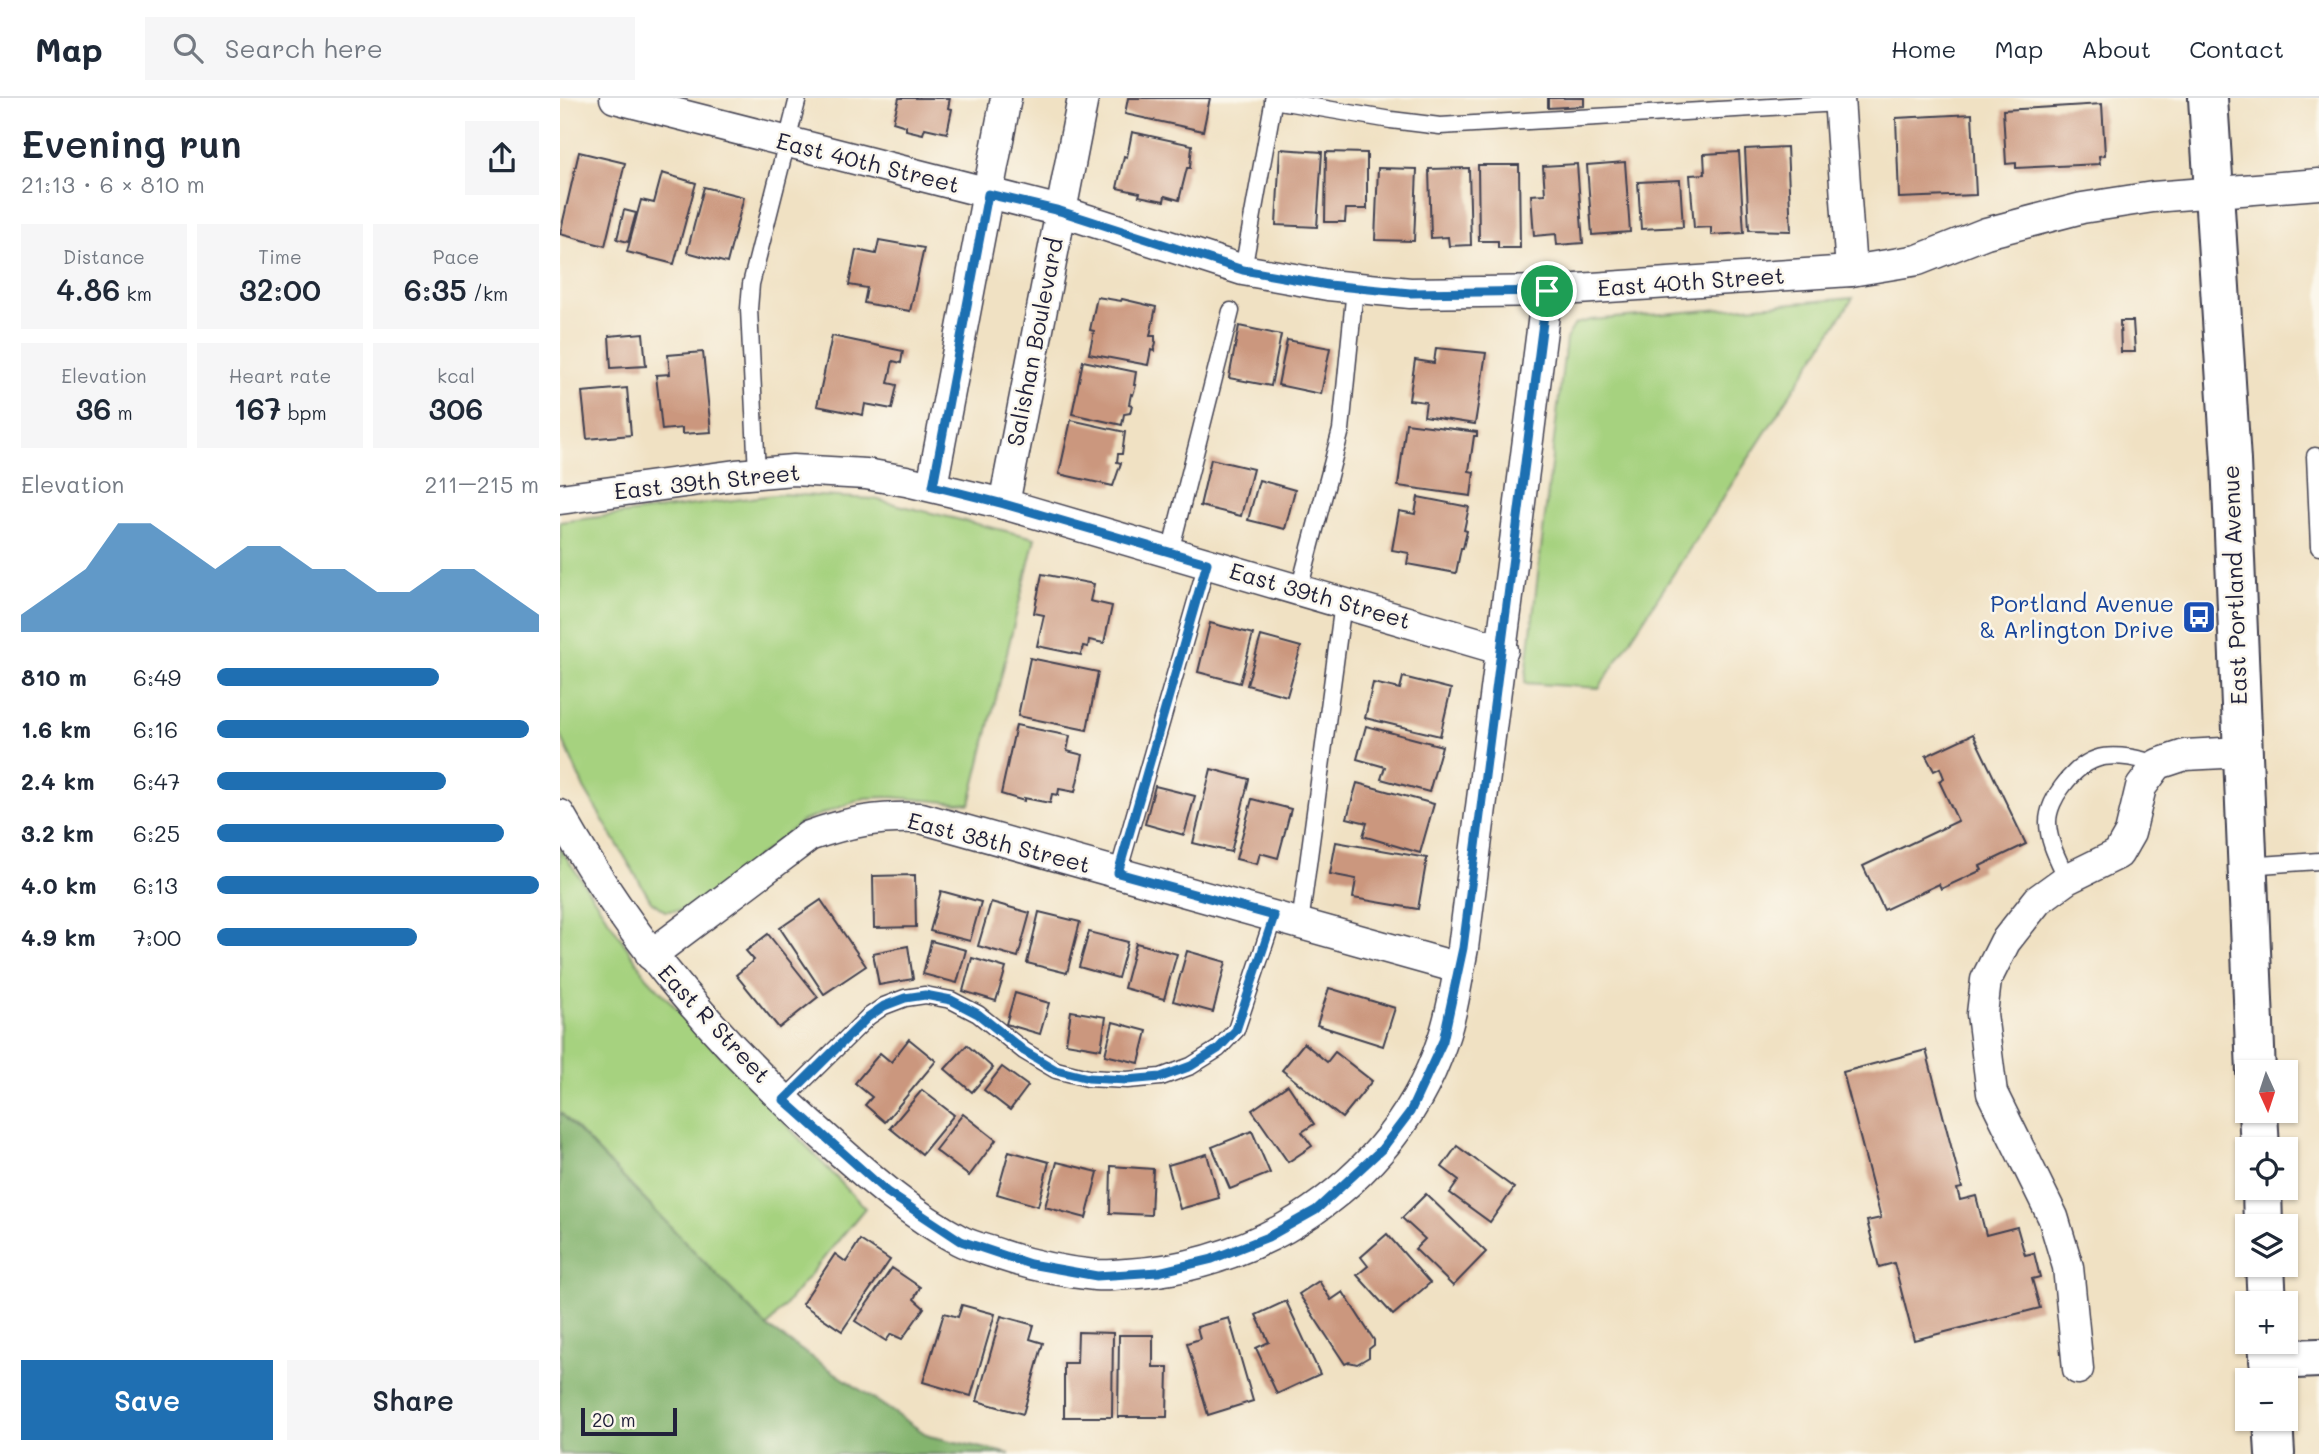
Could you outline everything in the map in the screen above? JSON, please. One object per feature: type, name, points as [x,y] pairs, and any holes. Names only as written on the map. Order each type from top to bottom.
[{"type":"main road","name":"East Portland Avenue","points":[[2208,98],[2231,461],[2255,1060]]},
{"type":"main road","points":[[2269,1361],[2319,1358]]},
{"type":"main road","points":[[2274,1431],[2275,1454]]},
{"type":"street","name":"East 40th Street","points":[[615,98],[1060,211],[1243,270],[1355,288],[1410,293],[1547,291],[1851,271],[1918,260],[1986,233],[2082,208],[2152,197],[2319,184]]},
{"type":"street","points":[[933,486],[1006,98]]},
{"type":"street","name":"Salishan Boulevard","points":[[1004,504],[1083,98]]},
{"type":"street","points":[[1839,100],[1851,271]]},
{"type":"street","name":"East R Street","points":[[560,815],[584,857],[651,955],[707,1022],[784,1100],[887,1192],[961,1241],[1030,1264],[1097,1276],[1158,1272],[1212,1259],[1268,1237],[1316,1210],[1382,1149],[1410,1112],[1443,1041],[1460,968],[1503,650],[1547,291]]},
{"type":"street","name":"East 39th Street","points":[[560,499],[793,470],[866,474],[933,486],[1004,504],[1503,650]]},
{"type":"street","points":[[2078,1369],[2068,1267],[2053,1217],[1992,1093],[1982,1014],[1986,980],[2005,942],[2038,900],[2067,879],[2118,854],[2130,833],[2141,787],[2158,764],[2185,755],[2242,751]]},
{"type":"street","name":"East 38th Street","points":[[651,955],[809,836],[837,826],[871,819],[921,818],[1460,968]]},
{"type":"lane","points":[[757,473],[749,309],[751,284],[799,98]]},
{"type":"lane","points":[[1243,270],[1274,99],[1440,126],[1839,100]]},
{"type":"lane","points":[[1300,590],[1341,430],[1355,288]]},
{"type":"lane","points":[[1170,552],[1231,311]]},
{"type":"lane","points":[[2315,456],[2319,547]]},
{"type":"lane","points":[[1118,873],[1207,563]]},
{"type":"lane","points":[[784,1100],[868,1017],[884,1006],[905,998],[925,995],[951,1000],[978,1014],[1024,1051],[1056,1070],[1088,1078],[1127,1080],[1161,1077],[1181,1070],[1218,1049],[1236,1030],[1287,920],[1343,603]]},
{"type":"lane","points":[[2067,879],[2052,846],[2048,821],[2055,796],[2073,772],[2098,756],[2123,755],[2158,764]]},
{"type":"lane","points":[[2247,866],[2319,861]]},
{"type":"green space","points":[[1853,298],[1599,688],[1525,683],[1566,339],[1575,324],[1591,320]]},
{"type":"green space","points":[[782,494],[874,499],[1035,538],[970,804],[890,797],[865,798],[803,821],[692,910],[665,911],[651,901],[584,788],[560,733],[560,522]]},
{"type":"green space","points":[[560,848],[647,977],[865,1208],[767,1327],[560,1112]]},
{"type":"green space","points":[[560,1112],[767,1327],[929,1436],[1010,1454],[560,1454]]},
{"type":"building","points":[[899,98],[950,98],[948,108],[952,109],[947,133],[925,128],[923,134],[906,130],[906,126],[893,122]]},
{"type":"building","points":[[1128,98],[1210,98],[1203,131],[1125,114]]},
{"type":"building","points":[[1548,98],[1584,98],[1584,106],[1548,108]]},
{"type":"building","points":[[2102,104],[2105,155],[2099,156],[2100,164],[2016,168],[2016,163],[2006,164],[2003,110]]},
{"type":"building","points":[[1972,114],[1976,195],[1899,198],[1896,118]]},
{"type":"building","points":[[1132,132],[1192,145],[1190,168],[1187,168],[1179,200],[1165,196],[1164,201],[1117,188]]},
{"type":"building","points":[[1787,147],[1791,231],[1749,230],[1745,149]]},
{"type":"building","points":[[1280,149],[1322,152],[1317,227],[1276,225]]},
{"type":"building","points":[[579,152],[625,163],[605,246],[560,234]]},
{"type":"building","points":[[1326,152],[1367,153],[1367,209],[1346,209],[1345,222],[1325,222]]},
{"type":"building","points":[[1739,152],[1744,233],[1711,235],[1711,227],[1694,228],[1690,175],[1705,174],[1704,154]]},
{"type":"building","points":[[1625,162],[1630,232],[1592,235],[1587,165]]},
{"type":"building","points":[[1577,164],[1583,243],[1557,245],[1556,234],[1534,236],[1531,195],[1545,194],[1543,166]]},
{"type":"building","points":[[1478,165],[1519,165],[1520,248],[1498,248],[1498,241],[1479,241]]},
{"type":"building","points":[[1378,168],[1417,169],[1414,241],[1375,240]]},
{"type":"building","points":[[1469,168],[1471,245],[1449,246],[1448,237],[1431,238],[1429,169]]},
{"type":"building","points":[[662,173],[696,183],[674,264],[627,252],[641,200],[654,203]]},
{"type":"building","points":[[1680,180],[1683,227],[1641,229],[1638,182]]},
{"type":"building","points":[[704,187],[744,197],[727,263],[687,252]]},
{"type":"building","points":[[624,210],[636,213],[628,242],[617,239]]},
{"type":"building","points":[[879,240],[924,248],[910,311],[864,303],[867,288],[849,285],[856,250],[876,254]]},
{"type":"building","points":[[1097,297],[1122,299],[1156,307],[1150,336],[1155,336],[1156,342],[1148,365],[1089,354],[1094,331],[1090,330]]},
{"type":"building","points":[[2120,321],[2133,321],[2135,352],[2121,352]]},
{"type":"building","points":[[1239,326],[1281,335],[1271,386],[1229,378]]},
{"type":"building","points":[[643,333],[646,366],[611,368],[609,336]]},
{"type":"building","points":[[832,336],[903,351],[901,363],[893,361],[888,383],[897,385],[892,409],[865,404],[863,415],[817,406]]},
{"type":"building","points":[[1287,340],[1330,348],[1321,394],[1278,385]]},
{"type":"building","points":[[1436,348],[1486,353],[1475,424],[1424,416],[1426,402],[1409,400],[1415,360],[1434,363]]},
{"type":"building","points":[[703,352],[711,432],[682,434],[682,428],[662,430],[656,375],[670,374],[668,355]]},
{"type":"building","points":[[1083,361],[1136,372],[1136,385],[1129,404],[1132,405],[1130,413],[1124,414],[1122,425],[1072,414]]},
{"type":"building","points":[[627,388],[631,435],[587,439],[582,392]]},
{"type":"building","points":[[1071,420],[1125,432],[1122,454],[1118,454],[1117,462],[1121,463],[1113,486],[1059,474]]},
{"type":"building","points":[[1406,423],[1477,432],[1477,436],[1474,436],[1469,471],[1474,472],[1471,496],[1398,486]]},
{"type":"building","points":[[1211,459],[1253,469],[1241,516],[1200,506]]},
{"type":"building","points":[[1259,480],[1295,490],[1285,529],[1248,520]]},
{"type":"building","points":[[1418,497],[1469,507],[1464,530],[1467,531],[1456,573],[1407,564],[1409,553],[1392,550],[1399,511],[1415,514]]},
{"type":"building","points":[[1042,574],[1094,584],[1090,601],[1112,606],[1104,643],[1089,640],[1088,647],[1083,646],[1081,655],[1037,646],[1044,615],[1034,613]]},
{"type":"building","points":[[1210,623],[1253,634],[1240,683],[1198,672]]},
{"type":"building","points":[[1261,636],[1301,647],[1287,696],[1247,685]]},
{"type":"building","points":[[1030,658],[1098,672],[1087,730],[1018,716]]},
{"type":"building","points":[[1403,677],[1451,689],[1440,736],[1365,718],[1373,683],[1400,689]]},
{"type":"building","points":[[1016,725],[1070,736],[1067,751],[1083,755],[1075,792],[1059,789],[1058,795],[1052,794],[1050,803],[1024,798],[1024,801],[1001,794]]},
{"type":"building","points":[[1366,726],[1442,746],[1429,792],[1381,779],[1385,767],[1357,759]]},
{"type":"building","points":[[1973,734],[2026,844],[1980,866],[1982,870],[1941,889],[1939,884],[1884,910],[1863,866],[1958,821],[1939,781],[1944,778],[1940,768],[1934,771],[1926,756]]},
{"type":"building","points":[[1211,769],[1249,779],[1231,852],[1193,843]]},
{"type":"building","points":[[1357,783],[1434,804],[1420,853],[1363,836],[1367,823],[1347,818]]},
{"type":"building","points":[[1155,786],[1195,796],[1184,835],[1145,824]]},
{"type":"building","points":[[1252,799],[1291,809],[1278,858],[1260,853],[1257,864],[1236,859]]},
{"type":"building","points":[[1336,842],[1427,858],[1418,909],[1353,898],[1356,879],[1330,874]]},
{"type":"building","points":[[915,875],[916,927],[874,928],[873,876]]},
{"type":"building","points":[[941,891],[981,902],[970,941],[930,931]]},
{"type":"building","points":[[821,900],[866,966],[824,994],[780,928]]},
{"type":"building","points":[[991,902],[1030,913],[1018,957],[978,946]]},
{"type":"building","points":[[1039,912],[1080,922],[1067,973],[1027,963]]},
{"type":"building","points":[[1089,932],[1128,942],[1118,978],[1079,967]]},
{"type":"building","points":[[768,934],[818,997],[779,1028],[736,975],[754,960],[746,951]]},
{"type":"building","points":[[931,941],[966,950],[957,983],[923,974]]},
{"type":"building","points":[[1136,943],[1177,954],[1164,999],[1124,988]]},
{"type":"building","points":[[908,946],[913,979],[879,985],[873,953]]},
{"type":"building","points":[[1187,951],[1226,962],[1213,1012],[1173,1001]]},
{"type":"building","points":[[972,958],[1006,968],[996,1001],[963,991]]},
{"type":"building","points":[[1329,988],[1395,1008],[1383,1046],[1317,1025]]},
{"type":"building","points":[[1015,993],[1049,1003],[1040,1034],[1006,1024]]},
{"type":"building","points":[[1071,1011],[1106,1017],[1101,1049],[1066,1043]]},
{"type":"building","points":[[1113,1022],[1147,1031],[1139,1063],[1105,1055]]},
{"type":"building","points":[[909,1039],[936,1061],[885,1122],[865,1105],[872,1097],[855,1083],[880,1053],[891,1062]]},
{"type":"building","points":[[1304,1043],[1327,1062],[1335,1052],[1372,1081],[1342,1118],[1282,1070]]},
{"type":"building","points":[[967,1045],[993,1068],[972,1092],[945,1069]]},
{"type":"building","points":[[1926,1050],[1962,1188],[1957,1189],[1960,1200],[1976,1196],[1986,1235],[2017,1227],[2025,1255],[2034,1253],[2040,1277],[2032,1279],[2040,1308],[1914,1340],[1894,1263],[1879,1267],[1867,1221],[1881,1218],[1843,1072]]},
{"type":"building","points":[[1002,1067],[1028,1086],[1010,1110],[984,1090]]},
{"type":"building","points":[[1288,1085],[1314,1124],[1302,1132],[1312,1146],[1288,1162],[1252,1110]]},
{"type":"building","points":[[922,1090],[954,1115],[922,1154],[890,1128]]},
{"type":"building","points":[[963,1114],[996,1140],[969,1176],[935,1150]]},
{"type":"building","points":[[1252,1131],[1270,1173],[1230,1189],[1212,1147]]},
{"type":"building","points":[[1457,1146],[1514,1188],[1490,1222],[1450,1193],[1459,1180],[1442,1167]]},
{"type":"building","points":[[1009,1151],[1049,1162],[1038,1206],[997,1194]]},
{"type":"building","points":[[1207,1154],[1219,1198],[1180,1209],[1168,1165]]},
{"type":"building","points":[[1057,1162],[1098,1172],[1086,1218],[1045,1207]]},
{"type":"building","points":[[1111,1166],[1153,1169],[1151,1215],[1110,1213]]},
{"type":"building","points":[[1426,1194],[1486,1252],[1453,1286],[1415,1249],[1425,1239],[1402,1218]]},
{"type":"building","points":[[1387,1234],[1430,1283],[1393,1315],[1357,1275],[1368,1266],[1361,1257]]},
{"type":"building","points":[[860,1240],[890,1260],[842,1331],[802,1304],[835,1254],[846,1262]]},
{"type":"building","points":[[892,1268],[920,1287],[914,1299],[924,1308],[902,1339],[891,1334],[886,1341],[855,1321]]},
{"type":"building","points":[[1319,1281],[1331,1300],[1343,1292],[1374,1340],[1374,1345],[1369,1349],[1369,1357],[1357,1364],[1345,1364],[1299,1294]]},
{"type":"building","points":[[1286,1301],[1320,1374],[1277,1394],[1256,1348],[1269,1342],[1256,1315]]},
{"type":"building","points":[[962,1305],[995,1314],[971,1396],[923,1382],[944,1313],[958,1317]]},
{"type":"building","points":[[1001,1316],[1034,1325],[1030,1339],[1043,1343],[1023,1414],[977,1401]]},
{"type":"building","points":[[1229,1318],[1253,1401],[1208,1415],[1187,1343],[1200,1339],[1197,1327]]},
{"type":"building","points":[[1078,1332],[1113,1333],[1112,1417],[1064,1417],[1064,1363],[1077,1363]]},
{"type":"building","points":[[1119,1335],[1153,1335],[1153,1367],[1168,1367],[1167,1417],[1118,1417]]},
{"type":"place","name":"Portland Avenue & Arlington Drive","points":[[2199,617]]},
{"type":"route","points":[[988,194],[1060,211],[1243,270],[1328,285],[1410,293],[1547,291],[1463,948],[1443,1041],[1410,1112],[1382,1149],[1316,1210],[1268,1237],[1212,1259],[1158,1272],[1097,1276],[1030,1264],[961,1241],[887,1192],[784,1100],[868,1017],[884,1006],[905,998],[925,995],[951,1000],[978,1014],[1024,1051],[1056,1070],[1088,1078],[1127,1080],[1161,1077],[1191,1066],[1218,1049],[1236,1030],[1274,916],[1118,873],[1207,563],[933,486],[988,194]]}]
